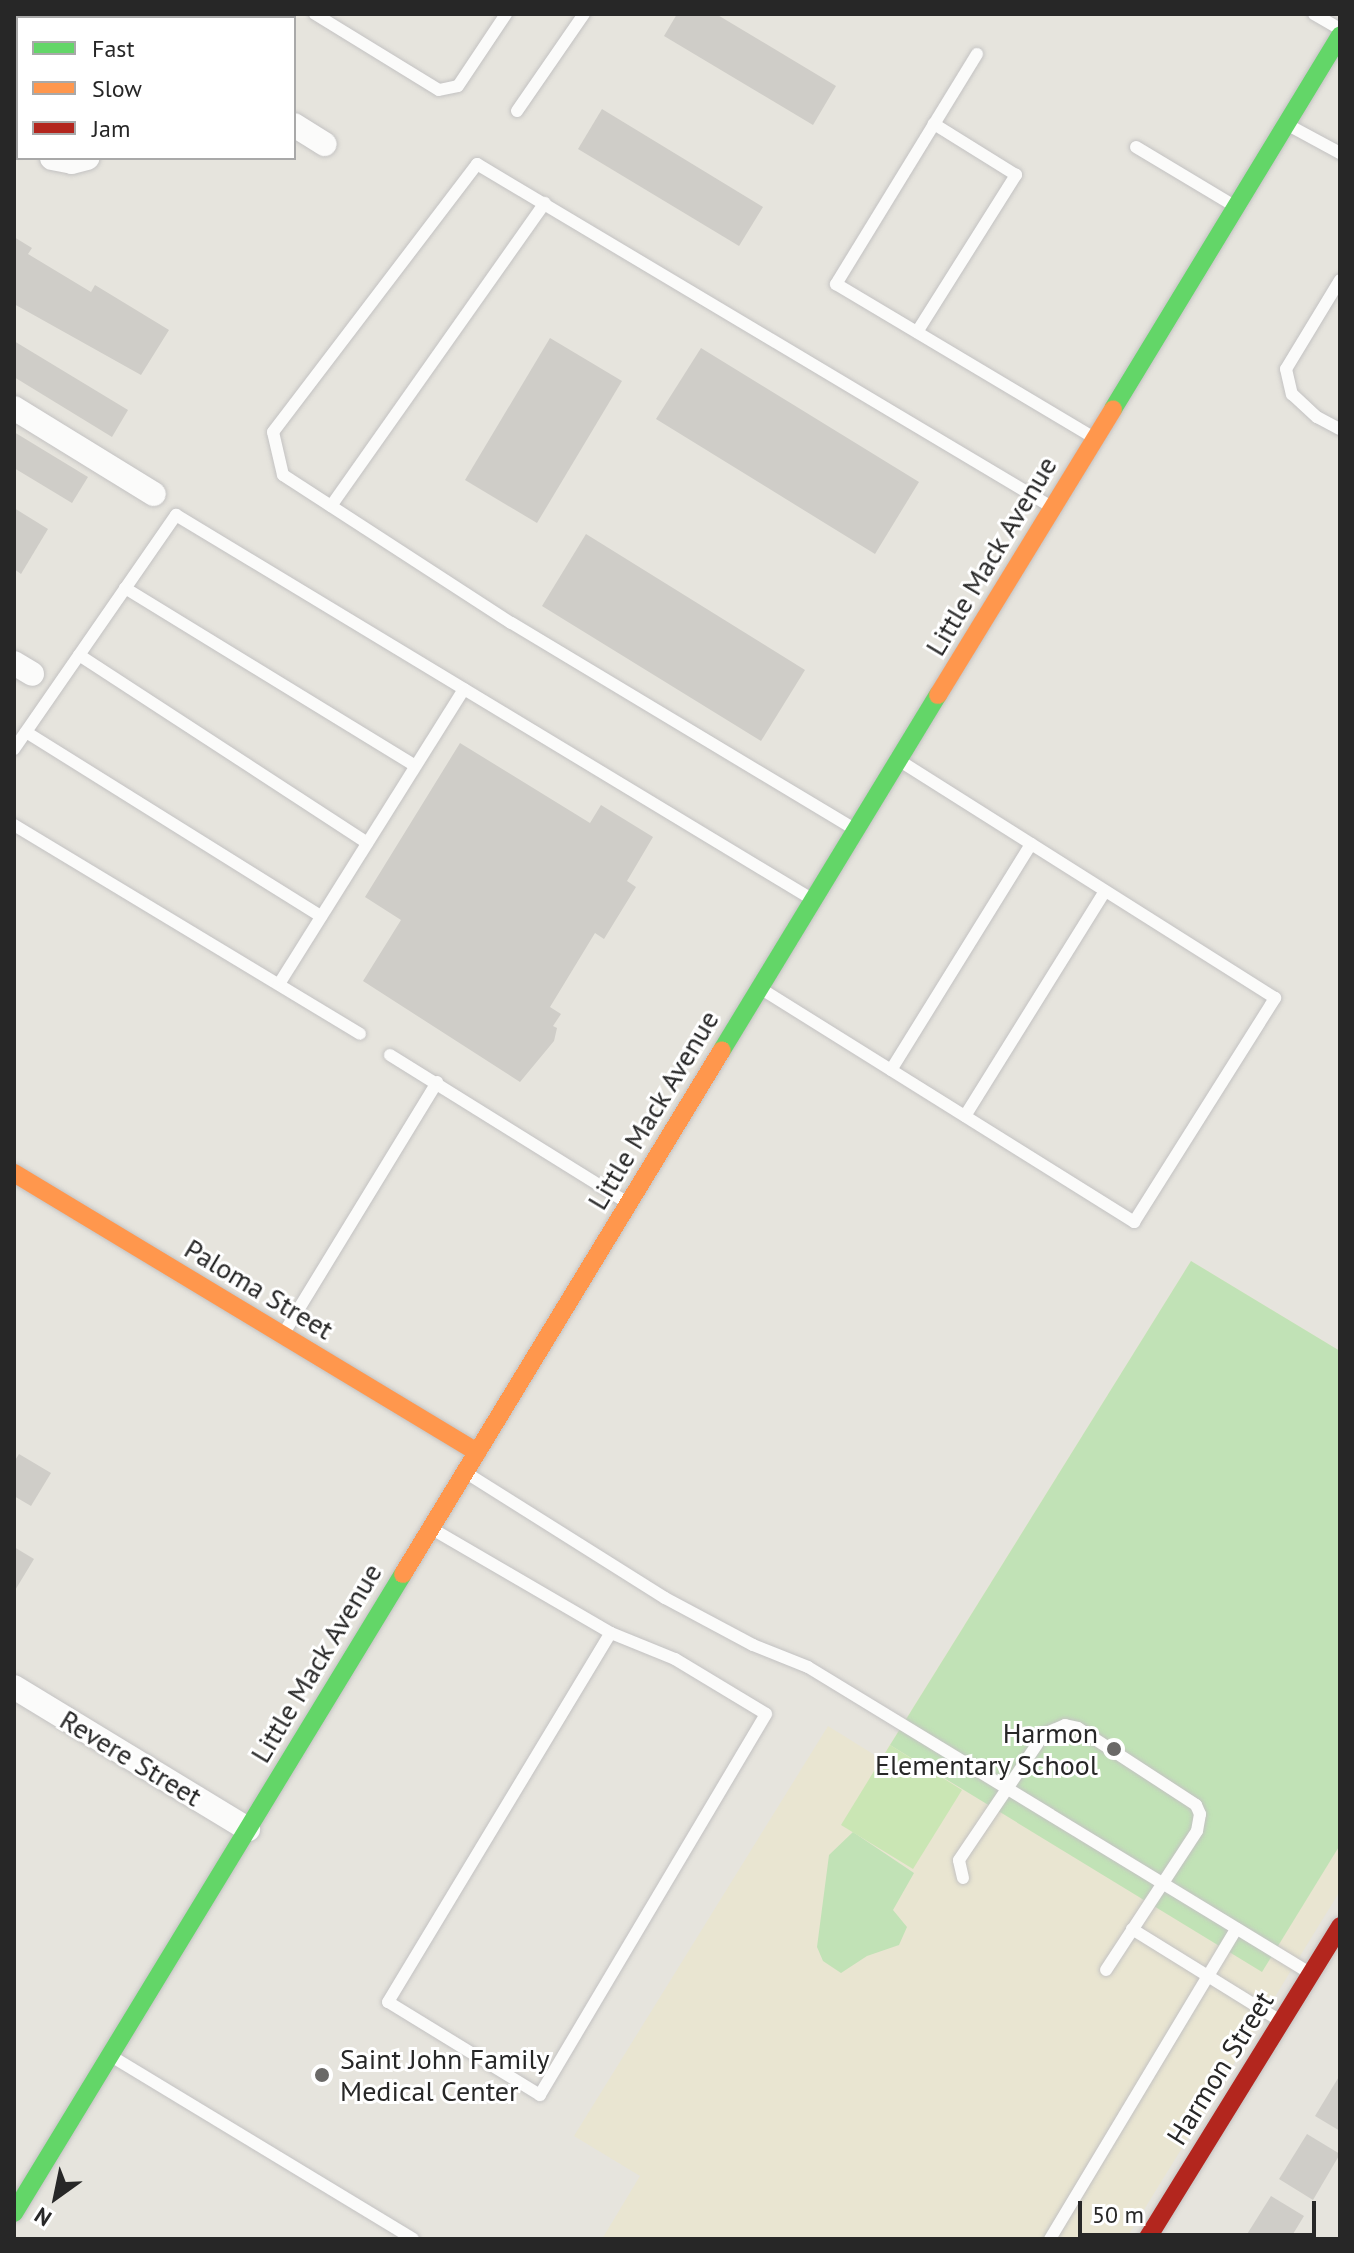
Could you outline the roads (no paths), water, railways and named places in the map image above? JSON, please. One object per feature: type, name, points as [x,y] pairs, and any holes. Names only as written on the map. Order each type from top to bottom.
[{"type":"main road","name":"Little Mack Avenue","points":[[16,2204],[248,1829],[1340,36]]},
{"type":"main road","name":"Paloma Street","points":[[14,1173],[477,1452]]},
{"type":"main road","name":"Harmon Street","points":[[1147,2239],[1340,1926]]},
{"type":"street","points":[[296,126],[325,144]]},
{"type":"street","points":[[14,408],[154,494]]},
{"type":"street","name":"Revere Street","points":[[14,1687],[248,1829]]},
{"type":"lane","points":[[315,14],[439,90],[458,86],[506,14]]},
{"type":"lane","points":[[517,111],[584,14]]},
{"type":"lane","points":[[1314,14],[1340,29]]},
{"type":"lane","points":[[977,54],[836,284],[1096,439]]},
{"type":"lane","points":[[917,332],[1016,175],[934,124]]},
{"type":"lane","points":[[1287,124],[1340,153]]},
{"type":"lane","points":[[1136,147],[1236,207]]},
{"type":"lane","points":[[856,830],[524,631],[283,475],[273,432],[477,164],[630,252],[1053,507]]},
{"type":"lane","points":[[331,506],[545,203]]},
{"type":"lane","points":[[1340,280],[1286,369],[1292,394],[1317,417],[1340,429]]},
{"type":"lane","points":[[14,749],[176,515],[813,900]]},
{"type":"lane","points":[[125,588],[415,766]]},
{"type":"lane","points":[[79,655],[367,843]]},
{"type":"lane","points":[[279,984],[464,689]]},
{"type":"lane","points":[[26,732],[321,916]]},
{"type":"lane","points":[[760,988],[1134,1222],[1275,998],[899,761]]},
{"type":"lane","points":[[14,825],[360,1034]]},
{"type":"lane","points":[[891,1070],[1031,844]]},
{"type":"lane","points":[[965,1116],[1105,891]]},
{"type":"lane","points":[[390,1055],[629,1203]]},
{"type":"lane","points":[[282,1336],[437,1082]]},
{"type":"lane","points":[[465,1472],[665,1598],[753,1645],[808,1667],[1311,1974]]},
{"type":"lane","points":[[431,1528],[611,1633],[675,1659],[766,1714],[540,2095],[388,2002],[611,1633]]},
{"type":"lane","points":[[963,1878],[959,1860],[1044,1734],[1065,1725],[1078,1728],[1196,1805],[1197,1831],[1106,1970]]},
{"type":"lane","points":[[1132,1929],[1282,2022]]},
{"type":"lane","points":[[1050,2239],[1236,1929]]},
{"type":"lane","points":[[109,2055],[413,2239]]},
{"type":"place","name":"Harmon Elementary School","points":[[1114,1749]]},
{"type":"place","name":"Saint John Family Medical Center","points":[[322,2075]]}]
